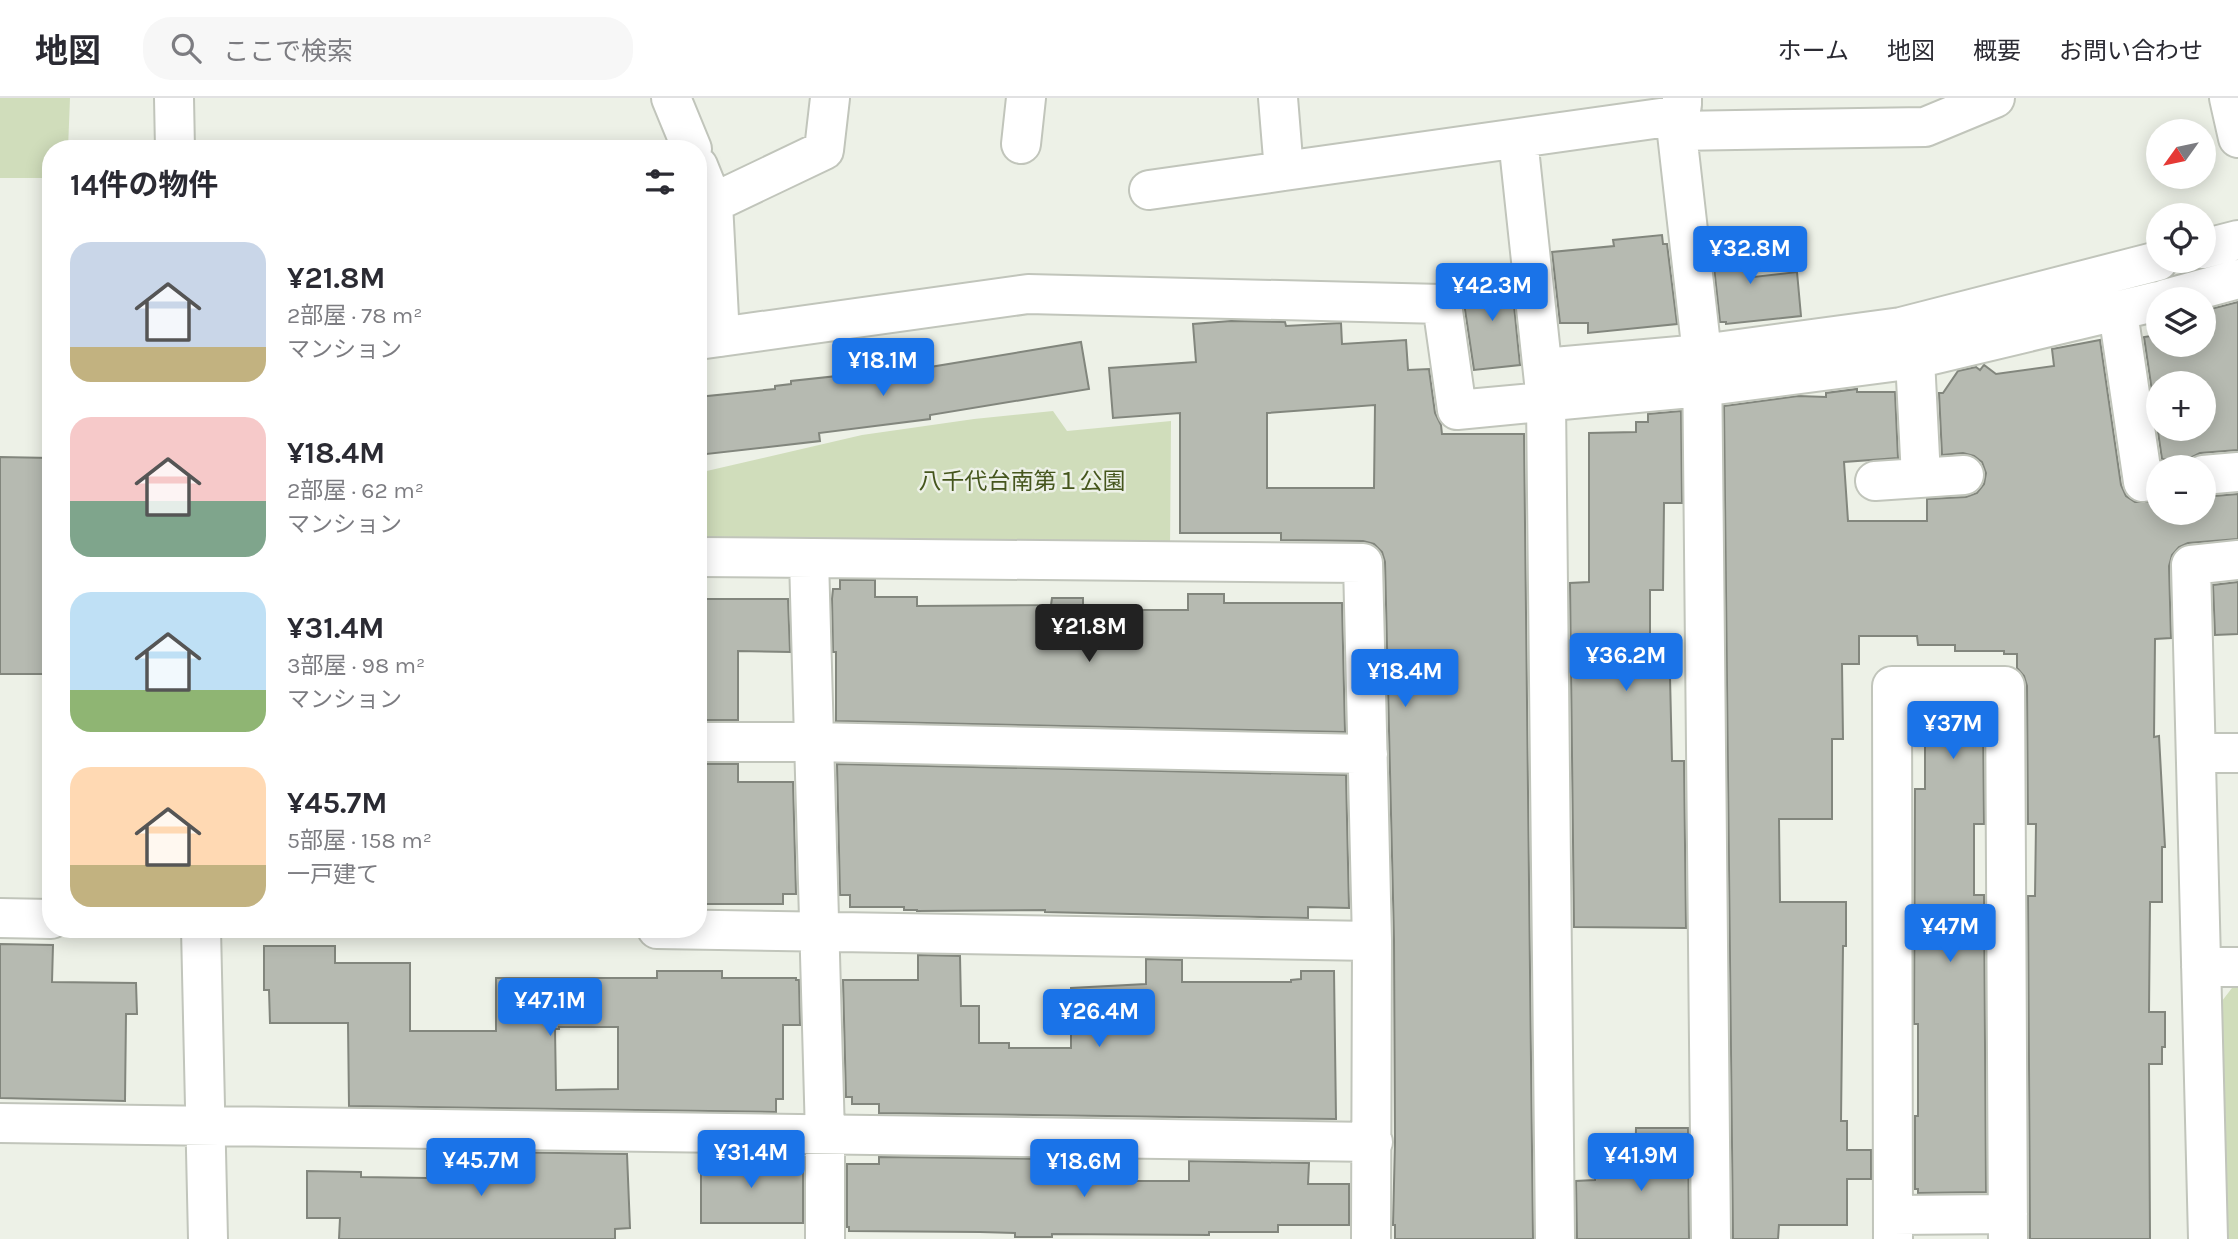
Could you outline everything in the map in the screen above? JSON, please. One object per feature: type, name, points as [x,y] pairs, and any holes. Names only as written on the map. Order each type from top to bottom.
[{"type":"street","points":[[174,98],[175,140]]},
{"type":"street","points":[[671,98],[688,140]]},
{"type":"street","points":[[713,203],[824,150],[830,98]]},
{"type":"street","points":[[1021,144],[1026,98]]},
{"type":"street","points":[[1278,98],[1284,172]]},
{"type":"street","points":[[1149,190],[1678,115],[1925,127],[1994,98]]},
{"type":"street","points":[[2229,98],[2238,138]]},
{"type":"street","points":[[1678,115],[1702,370],[1704,1080],[1711,1239]]},
{"type":"street","points":[[1518,139],[1545,385],[1559,976],[1555,1239]]},
{"type":"street","points":[[707,188],[713,203],[709,339],[1028,294],[1442,304],[1457,410],[1545,385],[1702,370],[1916,359],[2146,304]]},
{"type":"street","points":[[2216,246],[2238,240]]},
{"type":"street","points":[[1702,370],[1900,327],[2146,264]]},
{"type":"street","points":[[2209,287],[2238,279]]},
{"type":"street","points":[[2118,312],[2143,482],[2146,482]]},
{"type":"street","points":[[1916,359],[1920,477]]},
{"type":"street","points":[[2216,474],[2238,472]]},
{"type":"street","points":[[1875,481],[1964,475]]},
{"type":"street","points":[[707,557],[1363,563],[1372,941],[1371,1239]]},
{"type":"street","points":[[809,559],[825,1135],[825,1239]]},
{"type":"street","points":[[2208,1239],[2220,967],[2196,752],[2191,565],[2238,560]]},
{"type":"street","points":[[1892,686],[2005,686],[2008,1227],[1893,1227],[1892,686]]},
{"type":"street","points":[[707,742],[1368,754]]},
{"type":"street","points":[[2196,752],[2238,753]]},
{"type":"street","points":[[0,918],[42,919]]},
{"type":"street","points":[[707,930],[1372,941]]},
{"type":"street","points":[[201,938],[208,1239]]},
{"type":"street","points":[[0,1123],[1373,1142]]},
{"type":"green space","points":[[0,98],[70,98],[68,140],[42,140],[42,178],[0,178]]},
{"type":"green space","name":"八千代台南第１公園","points":[[1053,411],[1067,431],[1171,421],[1170,550],[707,542],[707,471],[862,435]]},
{"type":"green space","points":[[2235,984],[2238,984],[2238,1239],[2228,1239],[2222,1001]]},
{"type":"building","points":[[1662,235],[1663,244],[1667,244],[1677,324],[1588,333],[1588,323],[1560,323],[1552,252],[1614,246],[1613,240]]},
{"type":"building","points":[[1749,235],[1754,277],[1797,272],[1801,316],[1726,324],[1720,322],[1711,239]]},
{"type":"building","points":[[1511,276],[1520,365],[1474,370],[1464,303],[1468,302],[1465,281]]},
{"type":"building","points":[[2238,302],[2238,450],[2196,455],[2161,455],[2159,441],[2216,441],[2216,371],[2149,371],[2147,357],[2216,357],[2216,308]]},
{"type":"building","points":[[1231,321],[1285,322],[1286,326],[1341,323],[1342,344],[1406,340],[1408,370],[1429,369],[1435,413],[1442,434],[1524,434],[1533,1239],[1395,1239],[1394,940],[1385,562],[1382,552],[1374,544],[1363,541],[1281,540],[1281,533],[1180,533],[1180,413],[1113,418],[1109,368],[1196,362],[1193,324]],"holes":[[[1375,405],[1374,488],[1267,488],[1267,413]]]},
{"type":"building","points":[[2100,340],[2121,485],[2126,496],[2135,502],[2146,502],[2146,525],[2216,525],[2216,496],[2238,494],[2238,539],[2188,543],[2179,547],[2172,555],[2169,566],[2171,638],[2155,639],[2154,737],[2159,736],[2165,847],[2162,847],[2162,902],[2150,902],[2149,1012],[2165,1012],[2165,1047],[2162,1047],[2162,1064],[2149,1064],[2150,1239],[2030,1239],[2028,896],[2035,896],[2036,824],[2028,824],[2027,686],[2024,676],[2017,668],[2017,654],[2004,654],[2004,651],[1955,651],[1955,645],[1918,645],[1917,636],[1859,636],[1859,664],[1842,664],[1843,739],[1832,739],[1832,819],[1779,819],[1780,902],[1846,902],[1841,1121],[1847,1121],[1847,1150],[1871,1150],[1871,1179],[1847,1179],[1847,1225],[1779,1225],[1778,1239],[1733,1239],[1724,406],[1798,396],[1826,397],[1826,393],[1857,389],[1857,392],[1895,392],[1898,458],[1844,462],[1848,521],[1927,521],[1927,499],[1966,497],[1977,493],[1984,484],[1986,473],[1982,462],[1974,456],[1963,453],[1942,455],[1939,393],[1943,393],[1958,371],[1976,367],[1980,370],[1984,365],[1996,374],[2054,366],[2052,349]]},
{"type":"building","points":[[1081,342],[1089,389],[930,415],[930,419],[819,433],[820,441],[707,454],[707,396],[775,389],[775,386],[791,384],[791,381],[874,372],[873,367],[924,361],[924,368]]},
{"type":"building","points":[[1681,411],[1682,503],[1664,503],[1663,590],[1650,590],[1650,677],[1670,677],[1672,761],[1684,761],[1686,928],[1574,927],[1570,583],[1589,582],[1589,433],[1636,432],[1636,422],[1648,422],[1648,414]]},
{"type":"building","points":[[0,457],[42,458],[42,674],[0,674]]},
{"type":"building","points":[[840,580],[875,580],[875,597],[917,597],[917,606],[1051,605],[1052,598],[1083,598],[1083,610],[1188,610],[1188,594],[1224,594],[1224,603],[1342,603],[1345,732],[836,721],[836,652],[833,652],[832,599],[833,589],[840,589]]},
{"type":"building","points":[[2238,582],[2238,634],[2215,635],[2213,585]]},
{"type":"building","points":[[707,599],[788,599],[790,652],[738,651],[738,720],[707,720]]},
{"type":"building","points":[[1935,718],[1983,718],[1984,824],[1974,824],[1974,895],[1984,895],[1986,1192],[1918,1193],[1918,1189],[1915,1189],[1918,1024],[1914,1024],[1915,789],[1925,789],[1925,732],[1935,732]]},
{"type":"building","points":[[707,764],[738,764],[738,782],[793,782],[796,894],[783,894],[783,904],[707,904]]},
{"type":"building","points":[[837,764],[1346,775],[1349,908],[1308,907],[1308,918],[1045,910],[917,911],[904,910],[904,907],[850,907],[850,895],[840,895]]},
{"type":"building","points":[[0,944],[53,945],[52,982],[136,983],[137,1014],[126,1014],[125,1101],[0,1098]]},
{"type":"building","points":[[264,946],[335,946],[335,963],[410,963],[410,1031],[496,1031],[496,978],[657,978],[657,971],[722,971],[722,978],[799,980],[800,1025],[783,1025],[783,1099],[776,1099],[776,1112],[349,1106],[348,1023],[270,1023],[269,990],[264,990]],"holes":[[[618,1027],[618,1089],[556,1090],[555,1029]]]},
{"type":"building","points":[[918,955],[960,956],[961,1006],[979,1006],[979,1043],[1009,1043],[1009,1048],[1071,1048],[1071,988],[1146,984],[1146,959],[1182,960],[1182,982],[1291,982],[1301,979],[1301,971],[1334,971],[1336,1119],[879,1113],[879,1104],[852,1104],[852,1097],[846,1097],[843,980],[918,980]]},
{"type":"building","points":[[1636,1128],[1688,1128],[1689,1239],[1577,1239],[1576,1181],[1595,1180],[1595,1176],[1635,1176]]},
{"type":"building","points":[[427,1151],[627,1154],[630,1228],[615,1229],[615,1239],[339,1239],[340,1218],[307,1218],[307,1171],[361,1172],[361,1177],[427,1178]]},
{"type":"building","points":[[701,1155],[777,1156],[777,1163],[803,1164],[803,1223],[701,1223]]},
{"type":"building","points":[[879,1157],[1051,1159],[1052,1181],[1189,1181],[1189,1161],[1309,1163],[1308,1184],[1349,1184],[1349,1225],[1278,1225],[1278,1232],[1209,1232],[1209,1235],[1052,1234],[1052,1237],[1015,1237],[1015,1233],[849,1231],[847,1164],[879,1164]]}]
